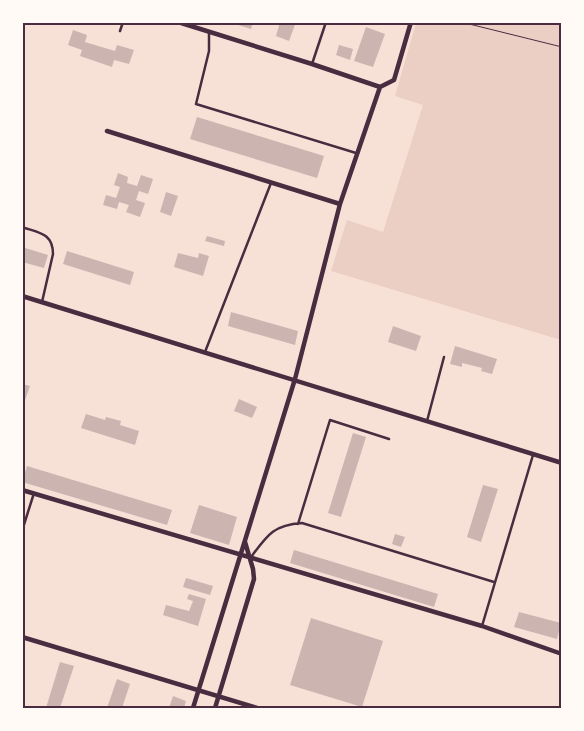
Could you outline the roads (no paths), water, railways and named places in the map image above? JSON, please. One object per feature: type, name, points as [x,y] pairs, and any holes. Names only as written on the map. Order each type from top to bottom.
[{"type":"street","points":[[178,22],[190,24],[209,32],[380,87]]},
{"type":"street","points":[[193,708],[295,380],[340,204],[356,153],[380,87],[394,80],[411,22]]},
{"type":"street","points":[[107,131],[340,204]]},
{"type":"street","points":[[22,296],[562,463]]},
{"type":"street","points":[[22,490],[482,626],[562,654]]},
{"type":"street","points":[[215,708],[254,579],[244,540]]},
{"type":"street","points":[[22,637],[198,692],[257,708]]},
{"type":"lane","points":[[120,31],[124,22]]},
{"type":"lane","points":[[312,64],[326,22]]},
{"type":"lane","points":[[209,32],[209,51],[196,104],[356,153]]},
{"type":"lane","points":[[206,352],[271,183]]},
{"type":"lane","points":[[22,227],[45,235],[50,239],[53,246],[53,254],[42,302]]},
{"type":"lane","points":[[427,421],[444,357]]},
{"type":"lane","points":[[298,524],[330,420],[390,438]]},
{"type":"lane","points":[[482,626],[533,454]]},
{"type":"lane","points":[[22,531],[34,493]]},
{"type":"lane","points":[[250,558],[276,528],[302,523],[494,582]]}]
